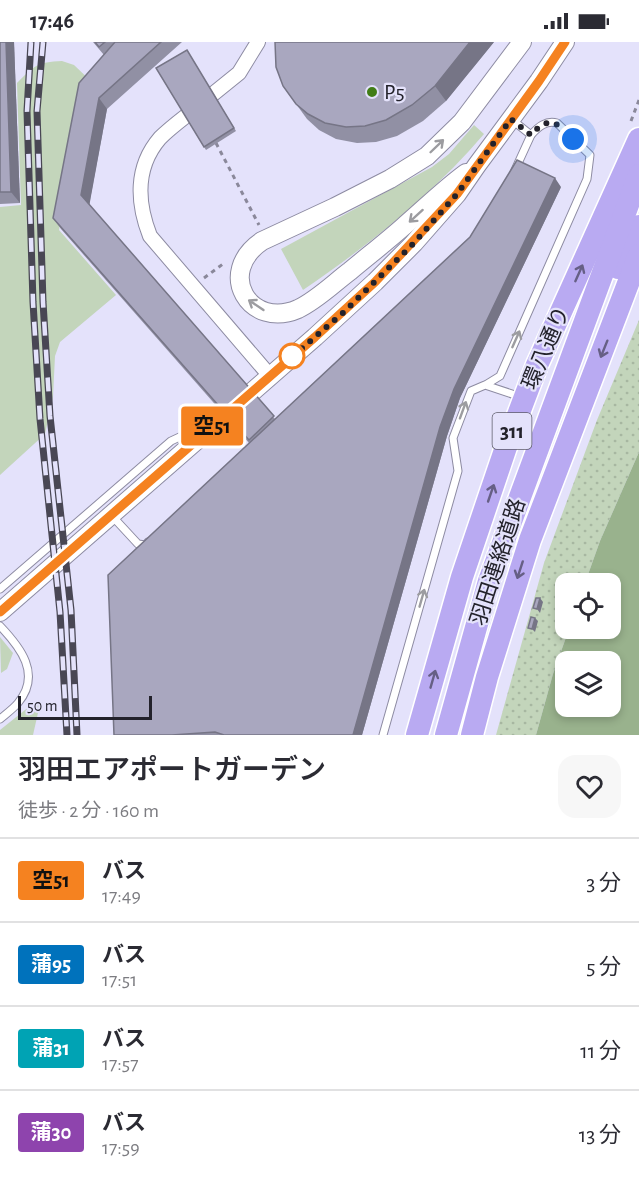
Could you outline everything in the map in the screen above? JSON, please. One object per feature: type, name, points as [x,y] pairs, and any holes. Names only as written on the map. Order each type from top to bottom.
[{"type":"main road","name":"環八通り","points":[[417,735],[462,577],[524,398],[639,139]]},
{"type":"main road","points":[[558,391],[639,175]]},
{"type":"main road","points":[[558,391],[639,226]]},
{"type":"main road","name":"311","points":[[472,735],[487,676],[530,540],[639,255]]},
{"type":"main road","name":"羽田連絡道路","points":[[446,735],[489,581],[558,391]]},
{"type":"street","points":[[213,94],[239,73],[258,42]]},
{"type":"street","points":[[477,165],[446,188],[342,277],[297,309],[265,311],[251,305],[244,294],[240,280],[245,257],[252,249],[390,179],[427,156],[462,122],[522,42]]},
{"type":"street","points":[[0,612],[345,311],[406,251],[457,194],[565,42]]},
{"type":"street","points":[[186,116],[160,138],[142,173],[141,208],[150,236],[270,376]]},
{"type":"lane","points":[[511,119],[531,135]]},
{"type":"lane","points":[[383,735],[458,471],[453,438],[471,391],[500,376],[587,179],[590,155],[557,123],[544,124],[531,135],[508,180]]},
{"type":"lane","points":[[485,385],[524,398]]},
{"type":"lane","points":[[0,589],[171,441],[222,417]]},
{"type":"lane","points":[[111,515],[138,544],[146,545],[152,538]]},
{"type":"lane","points":[[0,626],[19,646],[24,655],[27,672],[25,692],[18,703],[0,719]]},
{"type":"path","points":[[216,143],[267,240]]},
{"type":"path","points":[[193,286],[220,266],[245,257]]},
{"type":"shaded area","points":[[62,61],[74,65],[94,84],[85,95],[59,230],[116,295],[60,342],[55,356],[53,397],[45,434],[0,475],[0,207],[21,205],[17,83],[36,66],[47,62]]},
{"type":"shaded area","points":[[474,125],[484,134],[443,178],[376,237],[303,290],[281,249],[432,167],[449,154]]},
{"type":"shaded area","points":[[639,320],[639,452],[589,573],[555,573],[555,639],[565,639],[561,651],[555,651],[555,668],[536,735],[496,735],[544,563],[597,420]]},
{"type":"shaded area","points":[[639,452],[639,735],[536,735],[555,668],[555,717],[621,717],[621,651],[561,651],[565,639],[621,639],[621,573],[589,573]]},
{"type":"shaded area","points":[[0,637],[13,653],[7,669],[1,673]]},
{"type":"shaded area","points":[[35,702],[40,704],[33,735],[0,735],[0,730]]},
{"type":"building","points":[[0,42],[6,42],[11,192],[0,192]]},
{"type":"building","points":[[95,42],[105,42],[99,47]]},
{"type":"building","points":[[115,42],[161,42],[99,98],[81,195],[274,416],[249,440],[53,218],[79,83]]},
{"type":"building","name":"P5","points":[[275,42],[470,42],[435,86],[412,105],[386,120],[365,126],[346,127],[325,123],[296,104],[283,86],[276,67]]},
{"type":"building","points":[[187,50],[234,128],[204,147],[156,68]]},
{"type":"building","points":[[517,160],[555,178],[454,389],[440,427],[353,735],[224,735],[215,732],[114,735],[108,575],[470,237]]},
{"type":"building","points":[[536,598],[540,598],[537,609],[533,608]]},
{"type":"building","points":[[531,617],[535,618],[532,629],[528,628]]},
{"type":"railway","points":[[31,42],[27,111],[33,302],[40,419],[60,612],[67,735]]},
{"type":"railway","points":[[43,42],[37,111],[43,302],[50,416],[71,610],[77,735]]},
{"type":"bus line","name":"空51","points":[[0,612],[345,311],[414,243],[457,194],[565,42]]},
{"type":"place","name":"P5","points":[[372,92]]},
{"type":"route","points":[[292,356],[285,363],[345,311],[414,243],[457,194],[511,119],[531,135],[544,124],[557,123],[573,139]]}]
